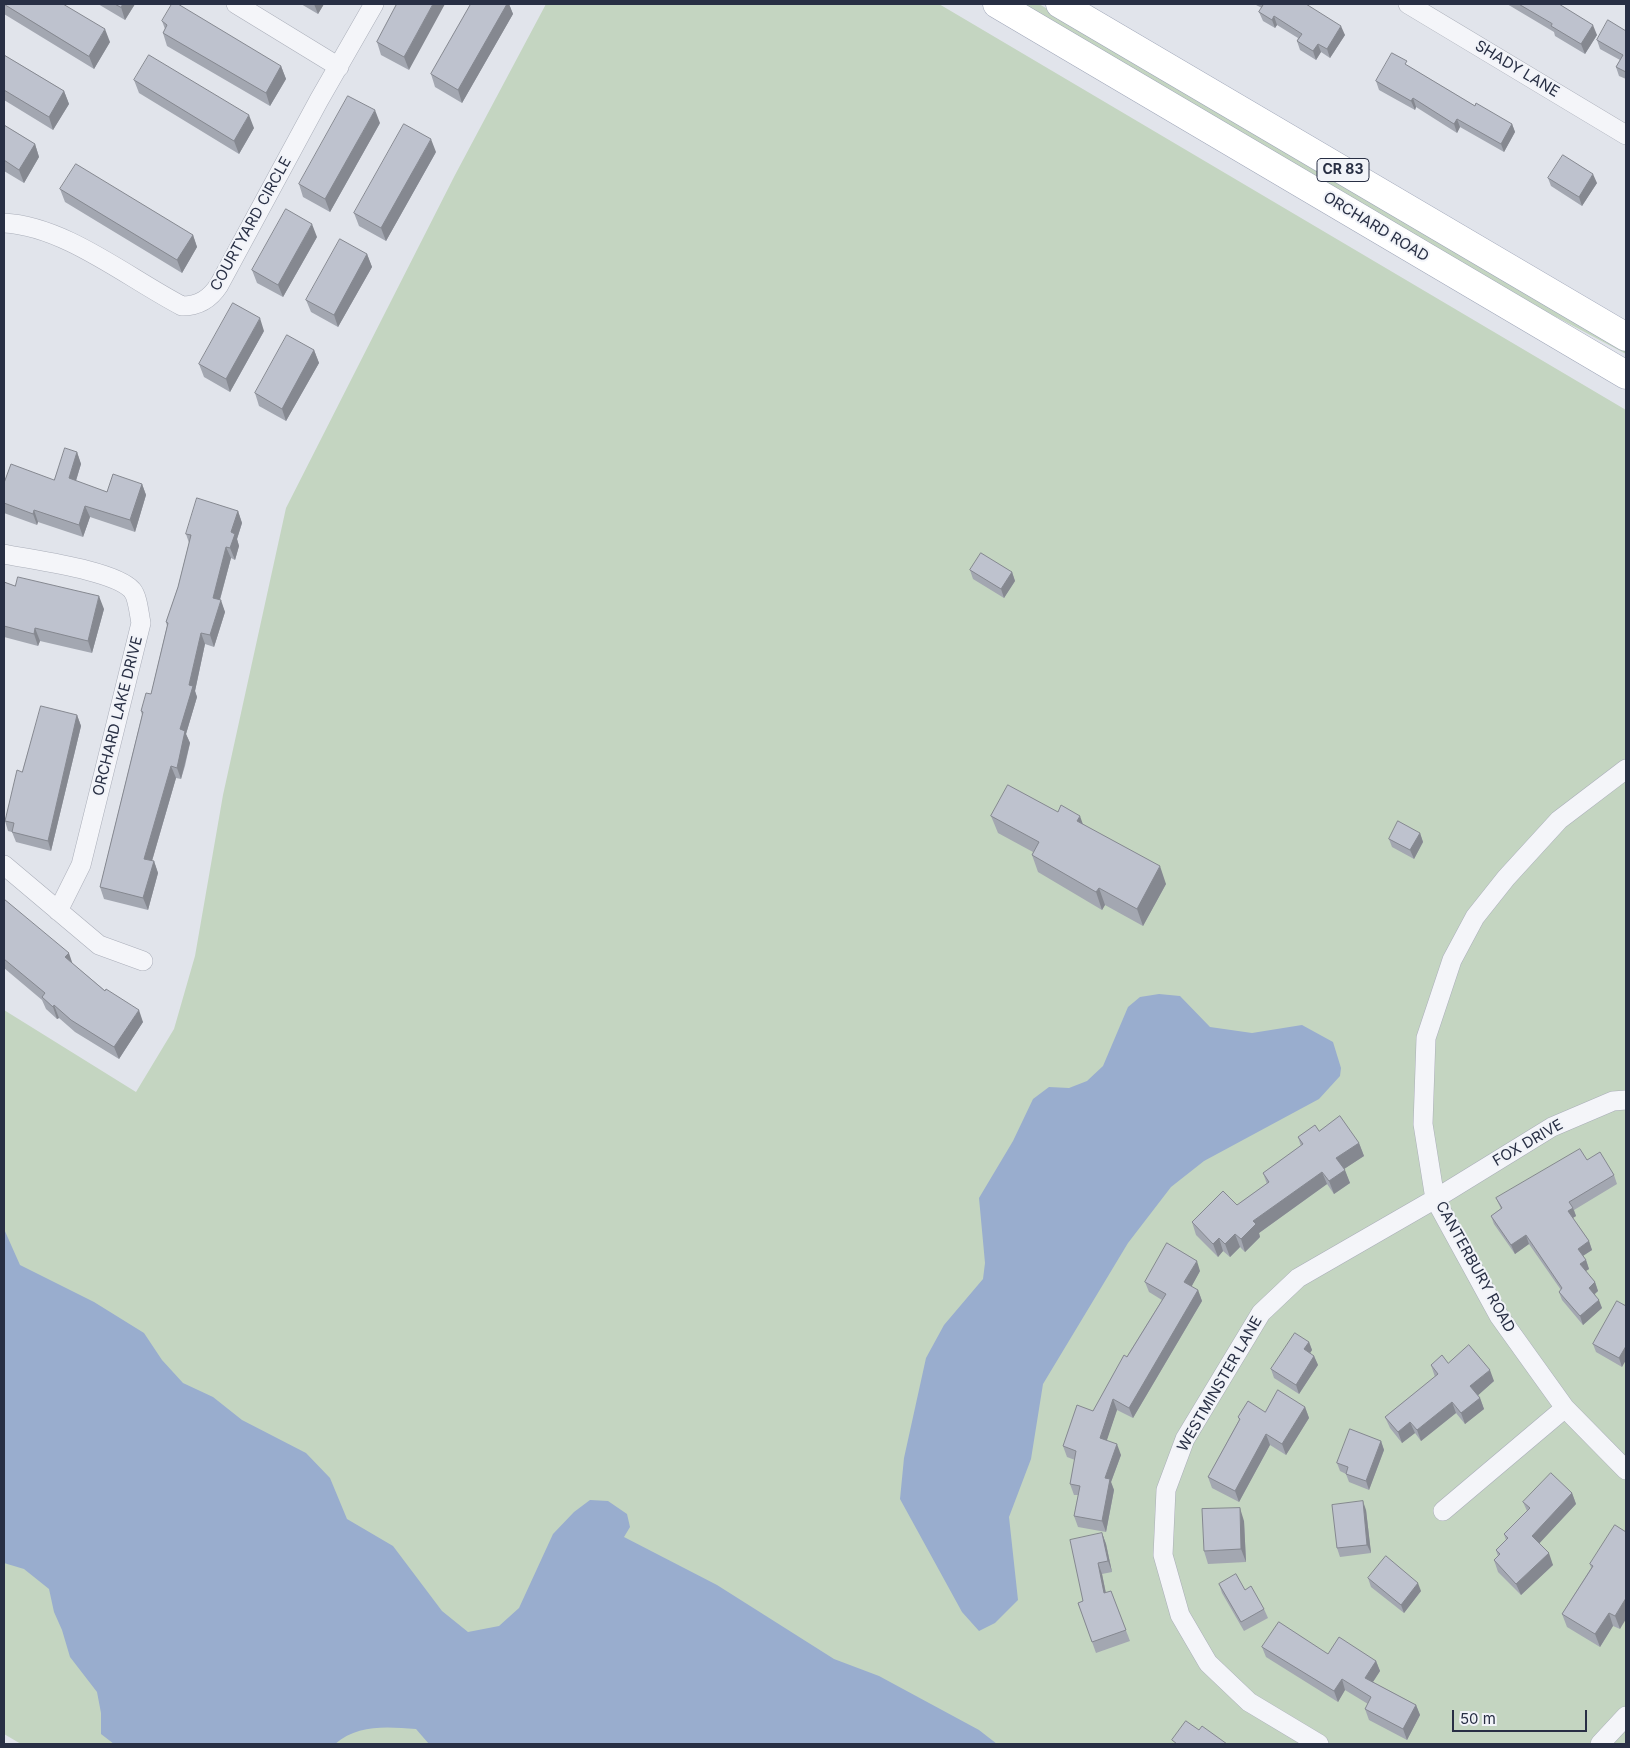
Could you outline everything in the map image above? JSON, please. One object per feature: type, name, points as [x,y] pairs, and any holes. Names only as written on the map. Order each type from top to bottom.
[{"type":"main road","name":"ORCHARD ROAD","points":[[997,4],[1626,375]]},
{"type":"main road","name":"CR 83","points":[[1060,4],[1626,337]]},
{"type":"street","points":[[236,4],[339,67]]},
{"type":"street","name":"COURTYARD CIRCLE","points":[[4,223],[38,228],[60,237],[182,306],[198,304],[214,294],[319,100],[374,4]]},
{"type":"street","name":"SHADY LANE","points":[[1408,4],[1626,135]]},
{"type":"street","name":"ORCHARD LAKE DRIVE","points":[[4,554],[106,576],[122,582],[134,592],[141,623],[81,865],[58,911]]},
{"type":"street","name":"CANTERBURY ROAD","points":[[1626,769],[1552,827],[1506,878],[1475,917],[1452,960],[1426,1038],[1423,1124],[1435,1199],[1499,1316],[1566,1408],[1626,1470]]},
{"type":"street","points":[[4,865],[99,945],[143,961]]},
{"type":"street","name":"FOX DRIVE","points":[[1435,1199],[1552,1127],[1612,1101],[1626,1100]]},
{"type":"street","name":"WESTMINSTER LANE","points":[[1319,1744],[1249,1702],[1208,1663],[1180,1615],[1163,1555],[1166,1490],[1185,1439],[1261,1313],[1298,1278],[1435,1199]]},
{"type":"street","points":[[1443,1512],[1566,1408]]},
{"type":"street","points":[[1600,1744],[1626,1716]]},
{"type":"green space","points":[[546,4],[939,4],[1626,410],[1626,1744],[21,1744],[4,1734],[4,1010],[136,1092],[174,1029],[195,956],[223,795],[286,508],[455,175]]},
{"type":"green space","points":[[1018,4],[1039,4],[1626,349],[1626,354],[1498,286]]},
{"type":"water","points":[[1159,994],[1180,996],[1210,1027],[1252,1033],[1302,1025],[1333,1042],[1341,1068],[1340,1076],[1319,1099],[1204,1161],[1171,1187],[1128,1243],[1043,1384],[1031,1459],[1009,1517],[1018,1600],[995,1623],[979,1631],[962,1612],[900,1499],[904,1458],[926,1358],[944,1325],[983,1279],[985,1263],[979,1198],[1013,1141],[1033,1099],[1049,1087],[1069,1088],[1087,1081],[1103,1066],[1128,1007],[1140,997]]},
{"type":"water","points":[[4,1229],[20,1265],[94,1302],[144,1333],[162,1360],[183,1383],[213,1397],[242,1420],[306,1453],[330,1478],[347,1519],[393,1546],[442,1611],[468,1632],[499,1626],[519,1608],[553,1534],[574,1512],[590,1500],[608,1501],[627,1514],[630,1527],[624,1537],[717,1585],[834,1659],[879,1676],[979,1730],[997,1744],[429,1744],[416,1729],[373,1728],[353,1733],[335,1744],[114,1744],[101,1734],[101,1713],[97,1692],[70,1657],[62,1630],[54,1612],[49,1589],[24,1569],[4,1563]]},
{"type":"building","points":[[4,4],[63,4],[105,29],[89,56]]},
{"type":"building","points":[[172,4],[178,4],[281,66],[266,93],[163,33],[167,25],[162,21]]},
{"type":"building","points":[[397,4],[433,4],[404,57],[377,42]]},
{"type":"building","points":[[471,4],[507,4],[458,90],[431,74]]},
{"type":"building","points":[[1264,4],[1306,4],[1341,26],[1327,49],[1318,44],[1313,51],[1297,41],[1302,34],[1274,16],[1272,20],[1259,12]]},
{"type":"building","points":[[1519,4],[1559,4],[1593,25],[1581,44]]},
{"type":"building","points":[[1608,20],[1626,31],[1626,72],[1616,67],[1623,55],[1597,40]]},
{"type":"building","points":[[1392,53],[1407,61],[1405,64],[1475,106],[1476,103],[1512,124],[1501,144],[1457,119],[1454,124],[1413,98],[1411,101],[1376,81]]},
{"type":"building","points":[[4,55],[64,91],[49,117],[4,90]]},
{"type":"building","points":[[149,55],[249,115],[234,141],[134,80]]},
{"type":"building","points":[[348,96],[375,110],[325,199],[299,184]]},
{"type":"building","points":[[404,124],[431,139],[381,228],[354,213]]},
{"type":"building","points":[[4,125],[35,144],[19,170],[4,160]]},
{"type":"building","points":[[1563,155],[1593,174],[1579,197],[1548,178]]},
{"type":"building","points":[[76,164],[193,235],[177,260],[60,189]]},
{"type":"building","points":[[286,209],[312,224],[278,285],[252,270]]},
{"type":"building","points":[[340,239],[367,254],[334,315],[306,300]]},
{"type":"building","points":[[233,303],[260,318],[226,379],[199,364]]},
{"type":"building","points":[[287,335],[314,350],[282,409],[255,393]]},
{"type":"building","points":[[65,448],[77,452],[69,478],[107,492],[113,474],[142,484],[130,520],[85,506],[79,525],[34,510],[33,514],[4,503],[4,483],[11,464],[54,480]]},
{"type":"building","points":[[197,498],[238,511],[231,532],[235,534],[230,548],[226,547],[213,598],[221,600],[210,635],[201,633],[189,685],[193,686],[180,729],[185,731],[177,768],[171,766],[144,859],[154,861],[143,898],[100,887],[143,712],[141,711],[146,693],[151,694],[168,623],[166,622],[178,587],[191,535],[186,534]]},
{"type":"building","points":[[981,553],[1012,572],[1001,589],[970,570]]},
{"type":"building","points":[[18,577],[99,596],[88,641],[35,628],[34,634],[4,626],[4,582],[15,586]]},
{"type":"building","points":[[41,706],[77,715],[48,841],[12,832],[14,823],[5,821],[17,770],[22,772]]},
{"type":"building","points":[[1008,785],[1058,812],[1061,805],[1080,816],[1077,821],[1160,866],[1137,909],[1099,888],[1096,892],[1032,855],[1039,842],[991,816]]},
{"type":"building","points":[[1398,821],[1420,833],[1410,850],[1389,839]]},
{"type":"building","points":[[4,899],[69,953],[65,957],[105,991],[106,989],[139,1010],[114,1047],[71,1020],[54,1005],[53,1007],[42,997],[45,993],[4,959]]},
{"type":"building","points":[[1340,1116],[1359,1143],[1336,1158],[1345,1170],[1329,1181],[1322,1172],[1253,1221],[1256,1224],[1241,1239],[1235,1234],[1225,1244],[1219,1238],[1213,1244],[1192,1222],[1223,1191],[1237,1205],[1269,1182],[1263,1173],[1303,1144],[1298,1137],[1315,1125],[1319,1131]]},
{"type":"building","points":[[1580,1149],[1587,1160],[1600,1152],[1614,1175],[1569,1202],[1573,1208],[1568,1211],[1589,1241],[1578,1249],[1586,1260],[1580,1264],[1595,1282],[1589,1288],[1599,1300],[1580,1316],[1559,1292],[1562,1288],[1526,1235],[1511,1245],[1491,1216],[1502,1208],[1496,1198]]},
{"type":"building","points":[[1167,1243],[1197,1261],[1184,1282],[1198,1290],[1129,1408],[1113,1399],[1100,1438],[1117,1444],[1105,1478],[1110,1479],[1102,1521],[1074,1516],[1080,1486],[1070,1484],[1076,1451],[1063,1446],[1077,1405],[1093,1411],[1124,1355],[1127,1357],[1166,1294],[1145,1282]]},
{"type":"building","points":[[1617,1301],[1626,1306],[1626,1346],[1619,1358],[1593,1344]]},
{"type":"building","points":[[1295,1333],[1309,1342],[1304,1349],[1314,1356],[1296,1385],[1271,1369]]},
{"type":"building","points":[[1469,1345],[1490,1370],[1470,1386],[1480,1398],[1461,1413],[1452,1402],[1417,1430],[1410,1422],[1398,1432],[1385,1417],[1438,1374],[1431,1365],[1442,1355],[1448,1363]]},
{"type":"building","points":[[1278,1390],[1305,1407],[1282,1444],[1266,1434],[1235,1491],[1208,1477],[1248,1401],[1265,1412]]},
{"type":"building","points":[[1350,1429],[1381,1441],[1366,1481],[1346,1474],[1348,1467],[1337,1463]]},
{"type":"building","points":[[1551,1473],[1572,1493],[1532,1536],[1549,1553],[1516,1584],[1494,1560],[1500,1554],[1496,1550],[1508,1538],[1504,1534],[1530,1508],[1523,1502]]},
{"type":"building","points":[[1363,1501],[1367,1545],[1337,1548],[1332,1505]]},
{"type":"building","points":[[1240,1508],[1241,1549],[1204,1551],[1202,1509]]},
{"type":"building","points":[[1615,1525],[1626,1532],[1626,1598],[1615,1616],[1609,1613],[1595,1634],[1562,1614],[1593,1566],[1590,1564]]},
{"type":"building","points":[[1102,1533],[1108,1561],[1098,1563],[1104,1593],[1111,1591],[1126,1630],[1092,1642],[1078,1603],[1083,1601],[1070,1540]]},
{"type":"building","points":[[1386,1556],[1418,1583],[1401,1605],[1368,1578]]},
{"type":"building","points":[[1236,1574],[1245,1590],[1251,1586],[1264,1609],[1241,1622],[1219,1584]]},
{"type":"building","points":[[1279,1622],[1328,1654],[1339,1637],[1376,1661],[1365,1678],[1416,1705],[1403,1729],[1365,1709],[1371,1697],[1342,1679],[1334,1691],[1262,1647]]},
{"type":"building","points":[[1186,1721],[1199,1730],[1202,1726],[1227,1744],[1177,1744],[1172,1740]]}]
